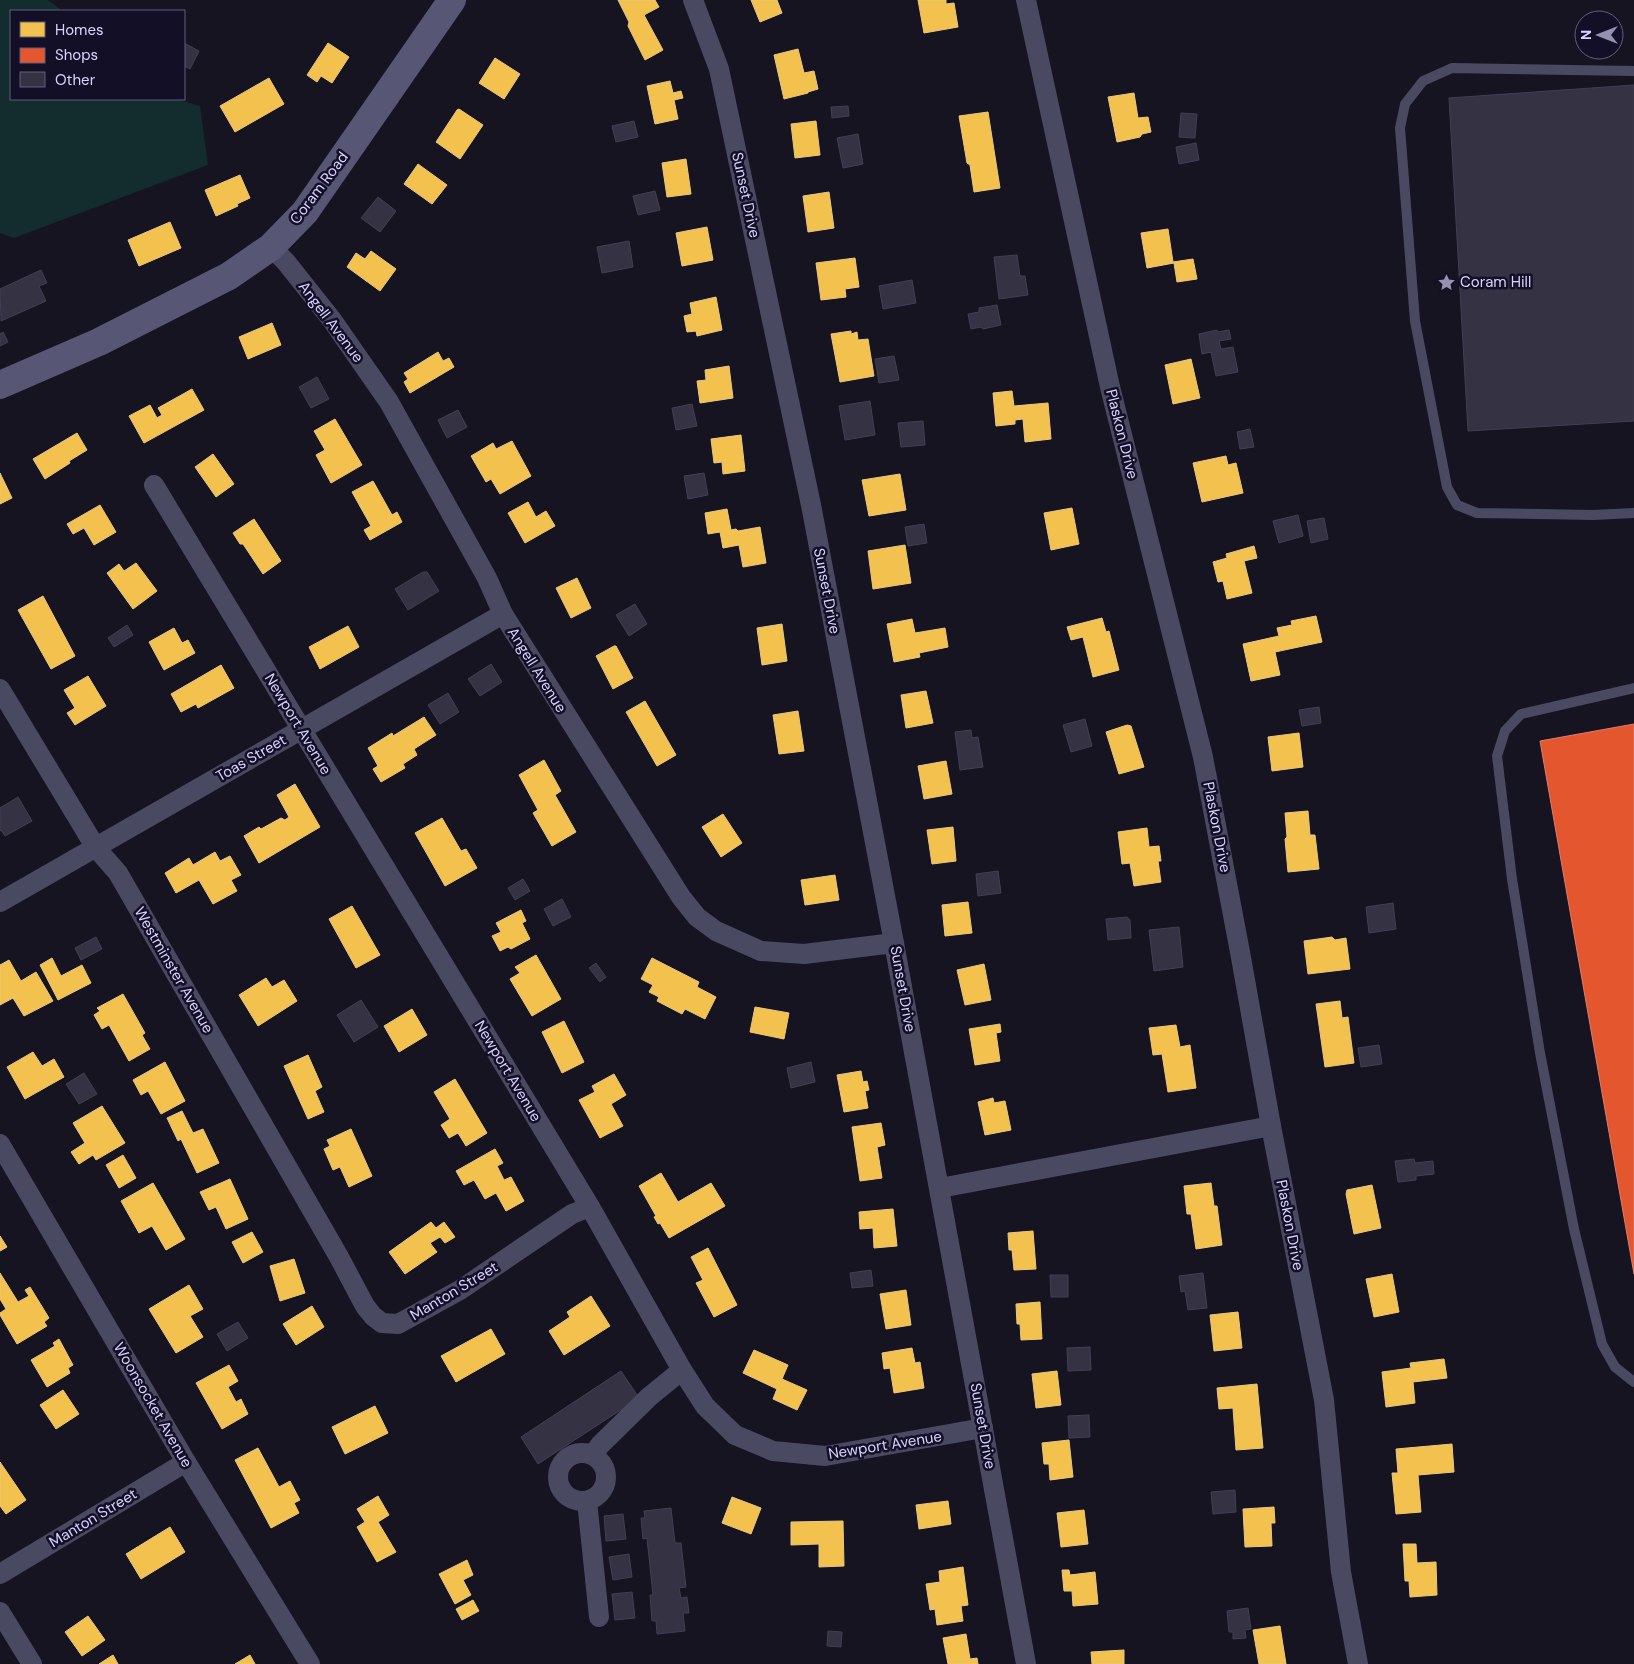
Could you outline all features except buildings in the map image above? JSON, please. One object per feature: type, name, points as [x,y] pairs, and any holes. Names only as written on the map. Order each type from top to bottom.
[{"type":"street","name":"Coram Road","points":[[0,385],[98,342],[228,276],[271,247],[304,212],[452,0]]},
{"type":"street","name":"Sunset Drive","points":[[693,0],[719,69],[811,505],[940,1188],[1026,1664]]},
{"type":"street","name":"Plaskon Drive","points":[[1026,0],[1110,387],[1203,757],[1324,1400],[1341,1572],[1358,1664]]},
{"type":"street","name":"Angell Avenue","points":[[271,247],[286,262],[332,320],[390,402],[487,578],[503,614],[681,898],[697,917],[716,931],[761,951],[804,954],[894,943]]},
{"type":"street","name":"Newport Avenue","points":[[154,485],[590,1207],[682,1370],[705,1406],[735,1435],[773,1451],[825,1456],[983,1428]]},
{"type":"street","name":"Toas Street","points":[[0,902],[503,614]]},
{"type":"street","name":"Westminster Avenue","points":[[0,689],[96,848],[118,873],[339,1257]]},
{"type":"street","points":[[940,1188],[1271,1126]]},
{"type":"street","name":"Woonsocket Avenue","points":[[0,1144],[186,1462],[310,1664]]},
{"type":"street","name":"Manton Street","points":[[339,1257],[365,1306],[373,1316],[382,1323],[398,1324],[460,1290],[572,1214],[590,1207]]},
{"type":"street","points":[[594,1455],[600,1445],[648,1397],[682,1370]]},
{"type":"street","points":[[584,1452],[594,1455],[604,1466],[606,1473],[604,1489],[598,1495],[587,1500],[576,1500],[566,1494],[559,1484],[558,1472],[564,1462],[573,1454],[584,1452]]},
{"type":"street","name":"Manton Street","points":[[0,1574],[186,1462]]},
{"type":"street","points":[[587,1500],[599,1617]]},
{"type":"street","points":[[0,1612],[32,1664]]},
{"type":"lane","points":[[1634,71],[1452,68],[1423,81],[1405,104],[1400,128],[1414,321],[1447,487],[1457,505],[1477,513],[1593,515],[1634,513]]},
{"type":"lane","points":[[1634,688],[1521,714],[1505,731],[1497,756],[1512,879],[1538,1043],[1574,1230],[1602,1344],[1615,1367],[1634,1382]]},
{"type":"green space","points":[[0,0],[48,0],[60,10],[10,10],[10,100],[179,100],[200,106],[208,165],[14,238],[0,233]]},
{"type":"place","name":"Coram Hill","points":[[1446,282]]}]
